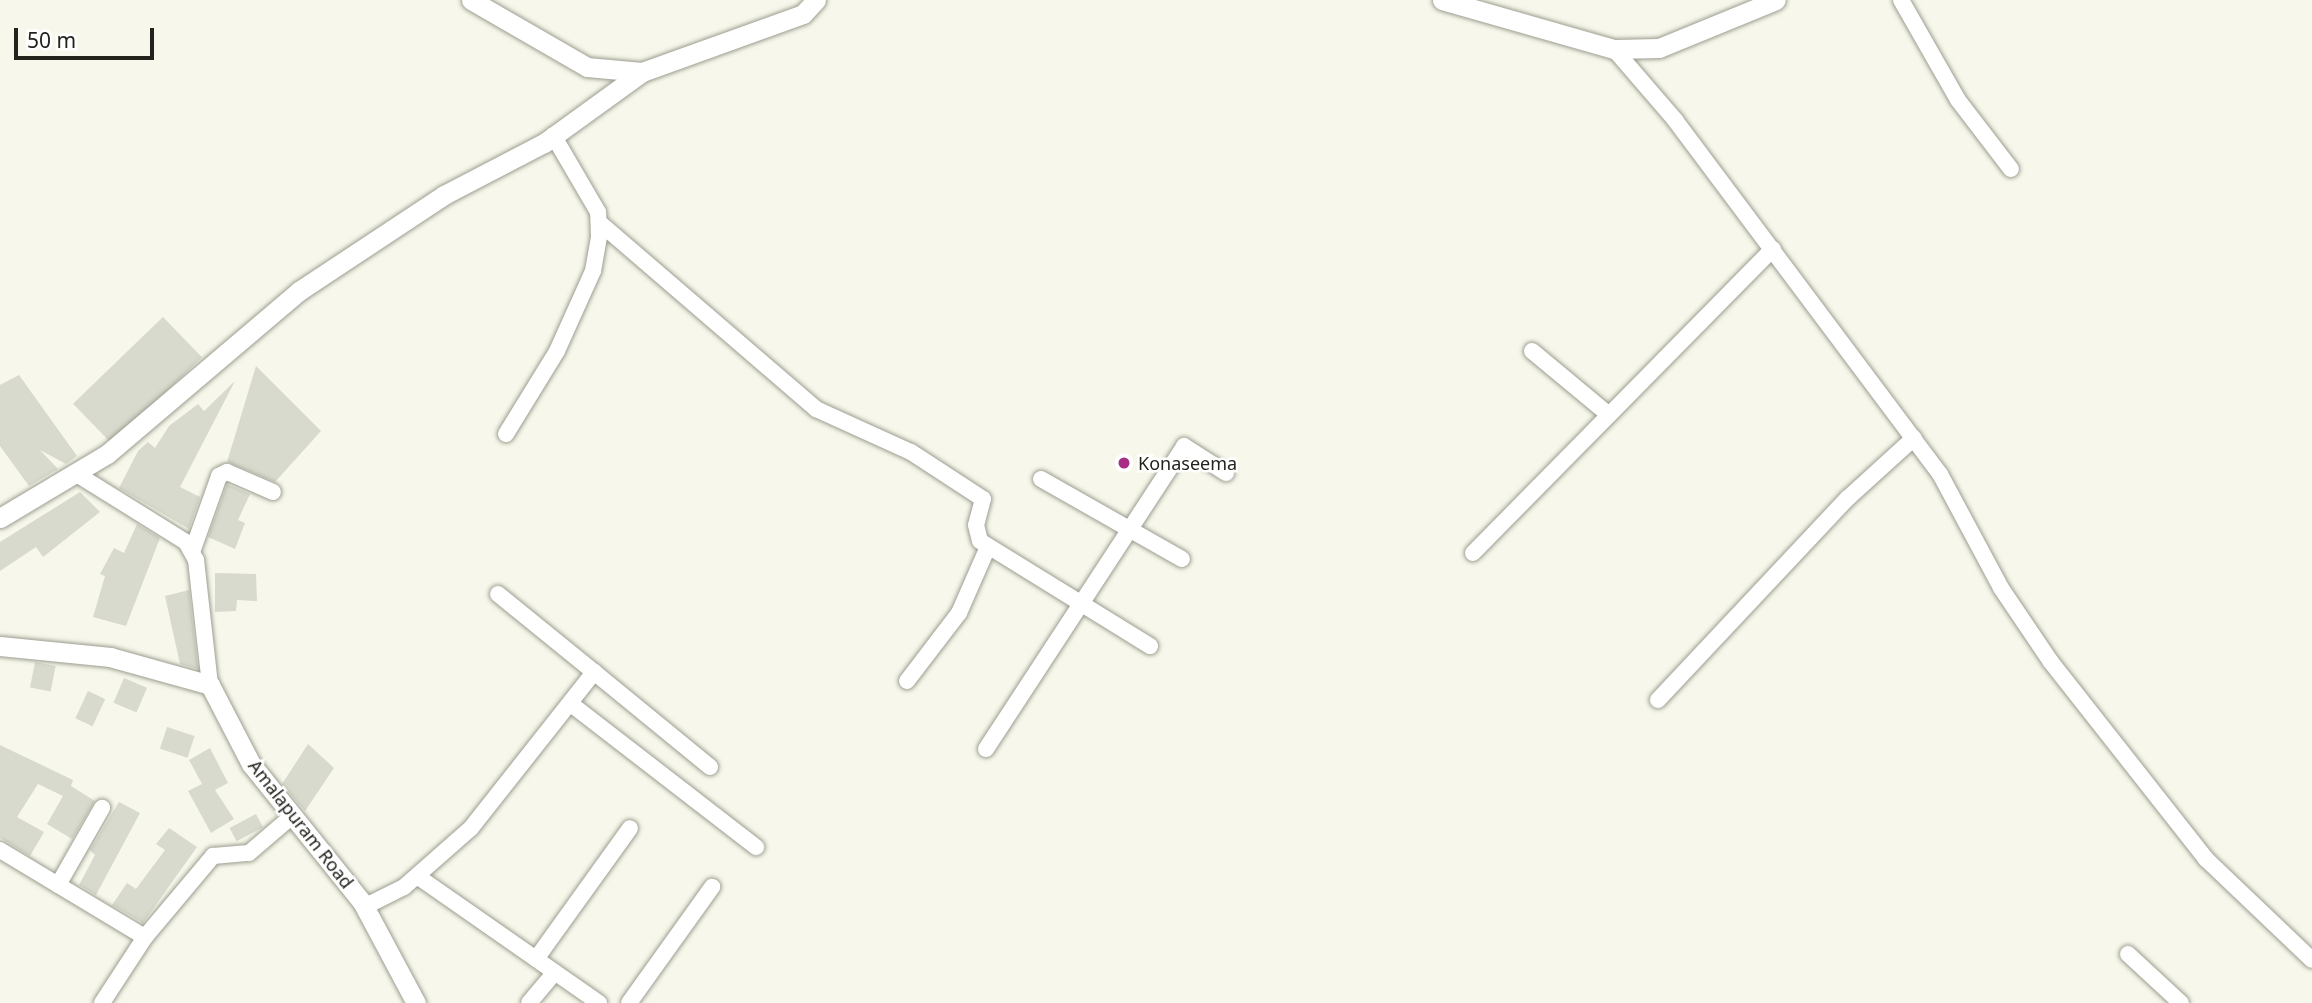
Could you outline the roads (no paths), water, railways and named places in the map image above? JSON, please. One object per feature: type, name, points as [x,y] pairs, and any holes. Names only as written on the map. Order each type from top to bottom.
[{"type":"street","points":[[471,0],[587,67],[642,72]]},
{"type":"street","points":[[0,518],[107,454],[299,291],[444,195],[554,135],[642,72],[803,14],[816,0]]},
{"type":"street","points":[[1442,0],[1614,49],[1659,48],[1776,0]]},
{"type":"street","points":[[1901,0],[1958,100],[2011,169]]},
{"type":"street","points":[[1614,49],[1773,249],[1914,439],[2059,672],[2206,859],[2312,960]]},
{"type":"street","points":[[554,135],[601,224],[816,409],[911,452],[984,499],[976,525],[988,547],[1150,646]]},
{"type":"street","points":[[506,434],[540,386],[568,327],[593,271],[601,224]]},
{"type":"street","points":[[1473,552],[1773,249]]},
{"type":"street","points":[[1532,351],[1609,415]]},
{"type":"street","points":[[1658,700],[1848,498],[1914,439]]},
{"type":"street","points":[[986,749],[1184,446],[1226,473]]},
{"type":"street","points":[[191,552],[219,476],[227,472],[273,492]]},
{"type":"street","points":[[0,646],[110,657],[210,685],[191,552],[186,542],[75,473]]},
{"type":"street","points":[[1041,479],[1132,526],[1182,559]]},
{"type":"street","points":[[907,681],[960,613],[988,547]]},
{"type":"street","points":[[498,594],[710,767]]},
{"type":"street","points":[[364,908],[416,876],[471,828],[594,672]]},
{"type":"street","name":"Amalapuram Road","points":[[210,685],[251,764],[364,908],[416,1003]]},
{"type":"street","points":[[571,704],[756,847]]},
{"type":"street","points":[[58,884],[102,808]]},
{"type":"street","points":[[102,1003],[145,937],[213,856],[249,853],[292,817]]},
{"type":"street","points":[[536,959],[630,828]]},
{"type":"street","points":[[0,850],[145,937]]},
{"type":"street","points":[[416,876],[599,1003]]},
{"type":"street","points":[[629,1003],[712,887]]},
{"type":"street","points":[[2129,954],[2173,1000]]},
{"type":"street","points":[[530,1003],[555,972]]},
{"type":"place","name":"Konaseema","points":[[1124,463]]}]
